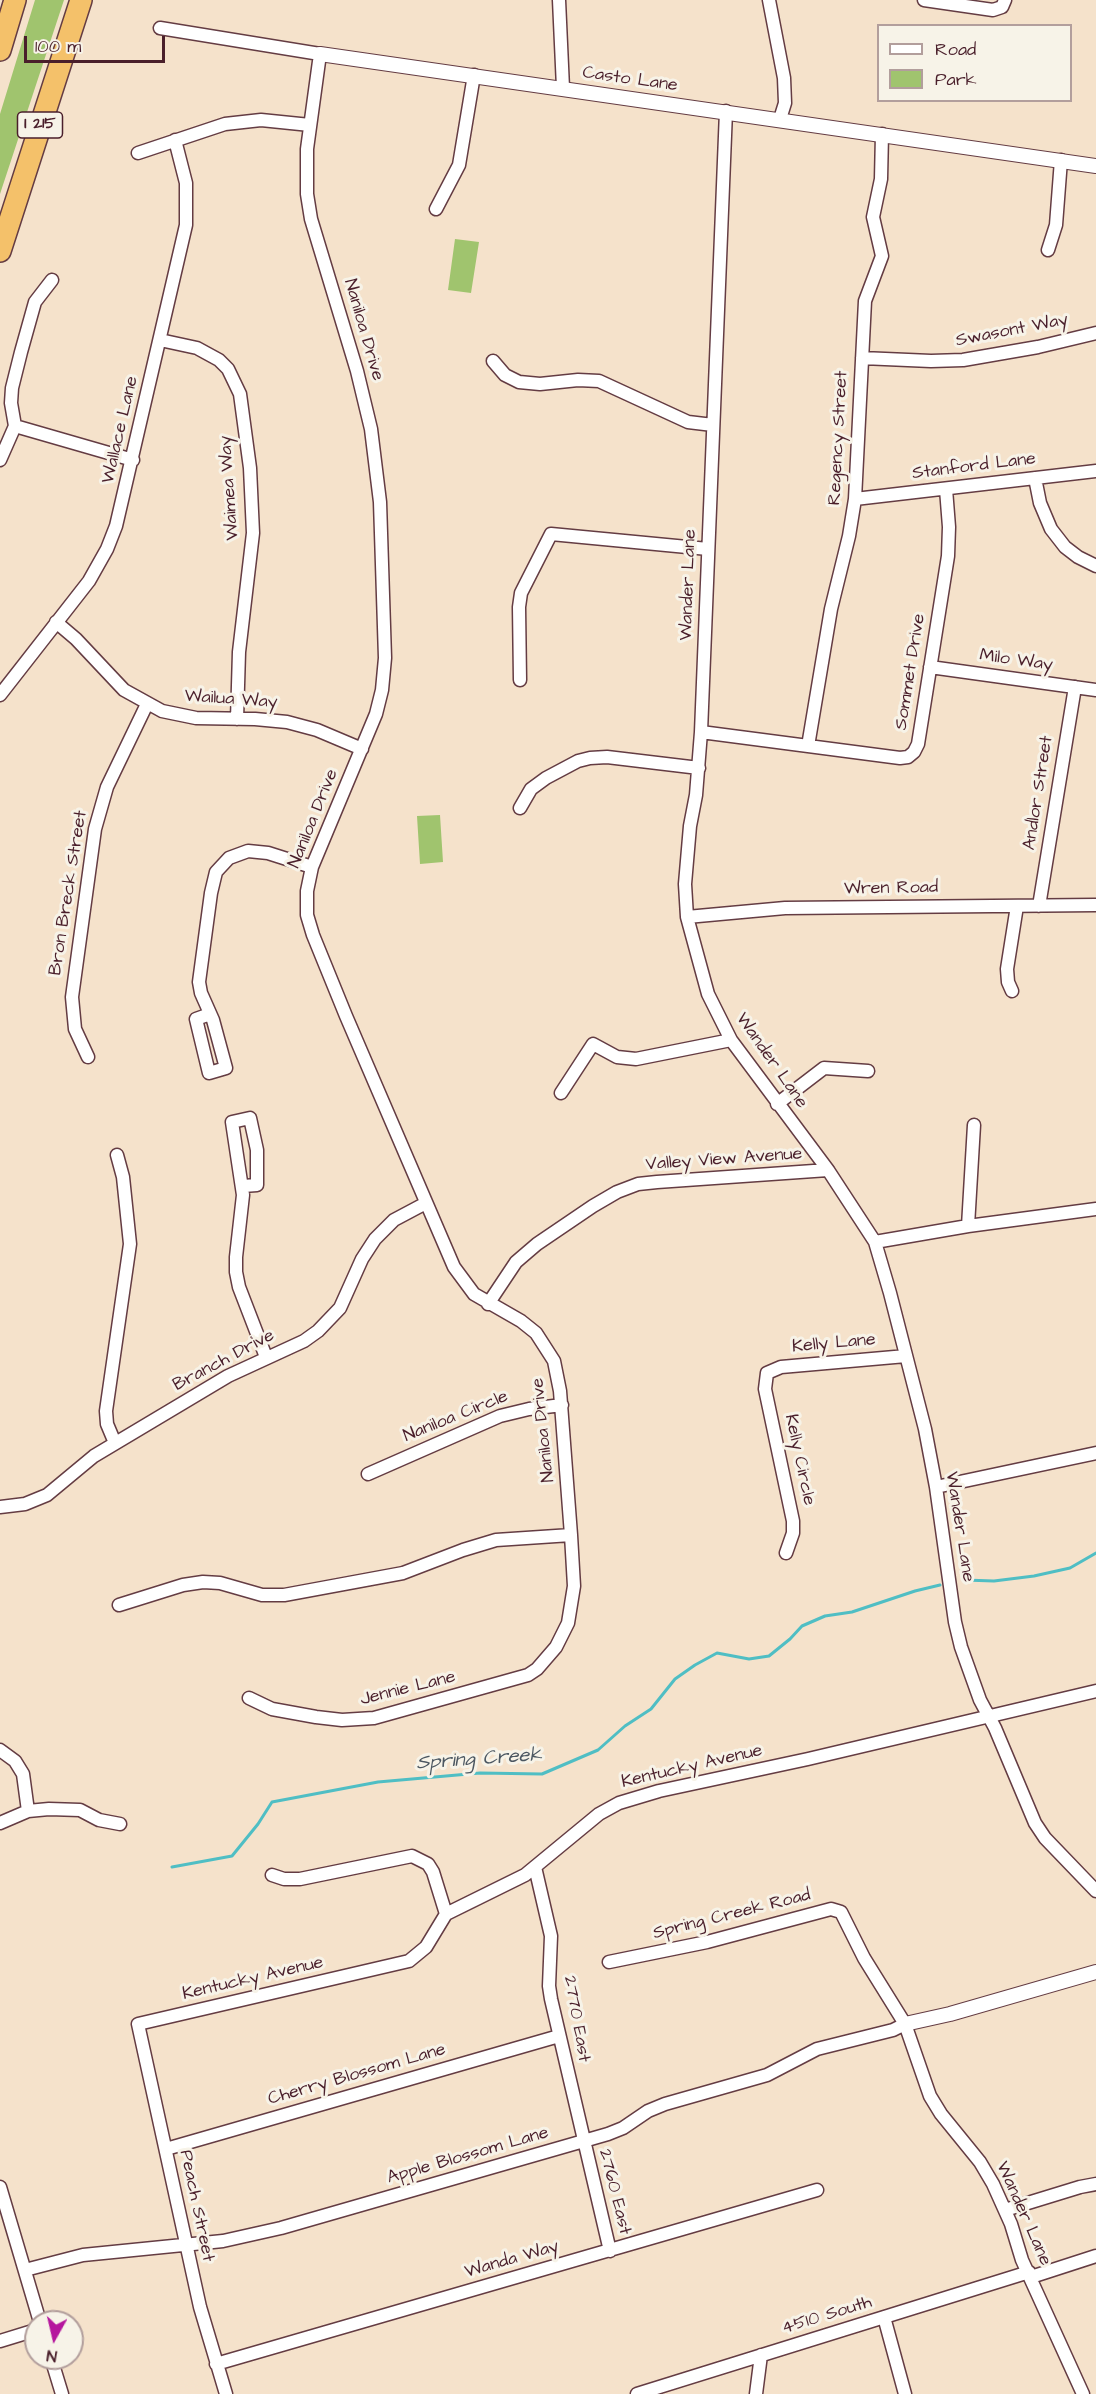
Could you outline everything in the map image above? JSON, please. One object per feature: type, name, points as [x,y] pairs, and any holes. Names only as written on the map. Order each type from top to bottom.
[{"type":"highway","points":[[0,50],[15,0]]},
{"type":"highway","name":"I 215","points":[[0,251],[81,0]]},
{"type":"street","points":[[559,0],[563,88]]},
{"type":"street","points":[[770,0],[784,78],[785,103],[780,119]]},
{"type":"street","points":[[924,0],[993,10],[1002,7],[1005,0]]},
{"type":"street","name":"Casto Lane","points":[[160,28],[320,54],[1096,165]]},
{"type":"street","name":"Naniloa Drive","points":[[320,54],[306,165],[308,206],[363,390],[371,429],[380,502],[384,669],[377,708],[312,867],[307,903],[313,935],[459,1276],[474,1294],[488,1304],[522,1321],[543,1341],[557,1371],[562,1405],[574,1586],[571,1614],[561,1639],[537,1669]]},
{"type":"street","points":[[436,209],[459,165],[474,75]]},
{"type":"street","name":"Wander Lane","points":[[726,111],[701,732],[685,884],[687,917],[708,994],[731,1040],[828,1170],[875,1242],[925,1429],[936,1487],[955,1622],[970,1672],[1035,1823],[1045,1838],[1096,1891]]},
{"type":"street","points":[[138,153],[208,128],[253,120],[310,125]]},
{"type":"street","name":"Regency Street","points":[[808,746],[831,609],[849,536],[855,499],[865,301],[882,256],[873,216],[881,179],[882,134]]},
{"type":"street","name":"Wallace Lane","points":[[0,694],[89,580],[107,549],[116,526],[133,460],[187,214],[186,183],[175,140]]},
{"type":"street","points":[[1048,250],[1056,225],[1061,160]]},
{"type":"street","points":[[0,460],[15,426],[11,403],[12,388],[35,302],[52,280]]},
{"type":"street","name":"Swasont Way","points":[[862,358],[963,360],[1038,347],[1096,333]]},
{"type":"street","name":"Waimea Way","points":[[160,340],[197,348],[219,360],[231,375],[240,394],[250,468],[253,534],[239,652],[237,719]]},
{"type":"street","points":[[493,361],[505,375],[519,382],[540,384],[578,380],[599,381],[688,422],[713,425]]},
{"type":"street","points":[[15,426],[133,460]]},
{"type":"street","name":"Stanford Lane","points":[[855,499],[1096,471]]},
{"type":"street","points":[[1035,478],[1040,503],[1051,529],[1065,547],[1096,566]]},
{"type":"street","name":"Sommet Drive","points":[[701,732],[900,758],[912,755],[918,744],[948,556],[949,527],[946,489]]},
{"type":"street","points":[[520,680],[521,593],[550,534],[708,549]]},
{"type":"street","name":"Wailua Way","points":[[56,622],[82,645],[117,684],[147,704],[170,714],[188,717],[270,720],[296,724],[362,749]]},
{"type":"street","name":"Milo Way","points":[[930,667],[1096,690]]},
{"type":"street","name":"Andlor Street","points":[[1039,906],[1075,687]]},
{"type":"street","name":"Bron Breck Street","points":[[88,1057],[75,1029],[72,998],[95,829],[107,787],[147,704]]},
{"type":"street","points":[[520,808],[531,789],[546,778],[579,761],[607,757],[699,768]]},
{"type":"street","points":[[210,1014],[201,993],[200,974],[212,882],[222,863],[238,853],[258,850],[312,867]]},
{"type":"street","name":"Wren Road","points":[[687,917],[785,908],[1096,905]]},
{"type":"street","points":[[1012,991],[1008,982],[1007,969],[1017,906]]},
{"type":"street","points":[[561,1094],[593,1044],[617,1057],[636,1059],[731,1040]]},
{"type":"street","points":[[777,1104],[824,1068],[868,1071]]},
{"type":"street","points":[[243,1190],[257,1185],[257,1150],[250,1118],[232,1122],[243,1190],[236,1272],[239,1287],[266,1357]]},
{"type":"street","points":[[968,1226],[974,1125]]},
{"type":"street","points":[[116,1443],[107,1425],[106,1411],[130,1244],[123,1177],[117,1155]]},
{"type":"street","name":"Valley View Avenue","points":[[488,1304],[516,1262],[537,1244],[617,1192],[638,1184],[657,1182],[828,1170]]},
{"type":"street","name":"Branch Drive","points":[[0,1507],[25,1504],[47,1495],[86,1461],[116,1443],[228,1376],[304,1341],[325,1326],[340,1308],[362,1259],[375,1239],[394,1220],[426,1203]]},
{"type":"street","points":[[875,1242],[968,1226],[1096,1209]]},
{"type":"street","name":"Kelly Lane","points":[[767,1374],[781,1367],[906,1356]]},
{"type":"street","name":"Kelly Circle","points":[[767,1374],[765,1389],[793,1521],[786,1553]]},
{"type":"street","name":"Naniloa Circle","points":[[368,1474],[500,1416],[529,1408],[562,1405]]},
{"type":"street","points":[[936,1487],[1096,1453]]},
{"type":"street","points":[[119,1605],[183,1585],[202,1582],[220,1583],[262,1595],[284,1594],[404,1573],[469,1547],[496,1540],[572,1535]]},
{"type":"street","name":"Jennie Lane","points":[[249,1698],[272,1709],[316,1717],[342,1720],[374,1718],[523,1677],[537,1669]]},
{"type":"street","name":"Kentucky Avenue","points":[[138,2024],[409,1961],[426,1947],[446,1914],[517,1879],[599,1814],[619,1803],[659,1791],[1096,1691]]},
{"type":"street","points":[[0,1750],[15,1761],[23,1774],[28,1811]]},
{"type":"street","points":[[0,1823],[28,1811],[76,1809],[99,1820],[120,1824]]},
{"type":"street","points":[[272,1875],[284,1879],[300,1879],[412,1856],[428,1864],[433,1872],[446,1914]]},
{"type":"street","name":"2770 East","points":[[535,1867],[549,1923],[549,1986],[583,2141]]},
{"type":"street","name":"Spring Creek Road","points":[[609,1962],[706,1942],[837,1909],[845,1918],[864,1958],[905,2024]]},
{"type":"street","points":[[905,2024],[950,2014],[1096,1972]]},
{"type":"street","name":"Peach Street","points":[[138,2024],[185,2244],[226,2394]]},
{"type":"street","name":"Wander Lane","points":[[905,2024],[930,2096],[941,2114],[986,2172],[1005,2210],[1019,2250],[1083,2394]]},
{"type":"street","name":"Apple Blossom Lane","points":[[25,2270],[83,2255],[223,2241],[281,2228],[583,2141],[622,2128],[648,2111],[665,2104],[767,2075],[817,2049],[893,2030],[905,2024]]},
{"type":"street","name":"Cherry Blossom Lane","points":[[166,2149],[559,2036]]},
{"type":"street","name":"2760 East","points":[[583,2141],[610,2251]]},
{"type":"street","points":[[1005,2210],[1096,2184]]},
{"type":"street","points":[[0,2187],[37,2310]]},
{"type":"street","name":"Wanda Way","points":[[216,2364],[818,2190]]},
{"type":"street","name":"4510 South","points":[[637,2394],[884,2317],[1096,2256]]},
{"type":"street","points":[[884,2317],[905,2394]]},
{"type":"street","points":[[0,2341],[24,2334]]},
{"type":"street","points":[[756,2394],[761,2355]]},
{"type":"street","points":[[55,2370],[62,2394]]},
{"type":"green space","points":[[35,0],[64,0],[0,194],[0,114]]},
{"type":"green space","points":[[455,239],[479,242],[471,293],[448,290]]},
{"type":"green space","points":[[440,815],[443,862],[420,864],[417,816]]},
{"type":"waterway","name":"Spring Creek","points":[[964,1580],[994,1581],[1034,1576],[1070,1568],[1096,1553]]},
{"type":"waterway","name":"Spring Creek","points":[[172,1867],[232,1856],[258,1824],[272,1802],[378,1782],[480,1773],[542,1774],[598,1750],[625,1726],[651,1709],[675,1679],[717,1653],[749,1659],[769,1656],[802,1626],[825,1616],[852,1612],[940,1585]]}]
